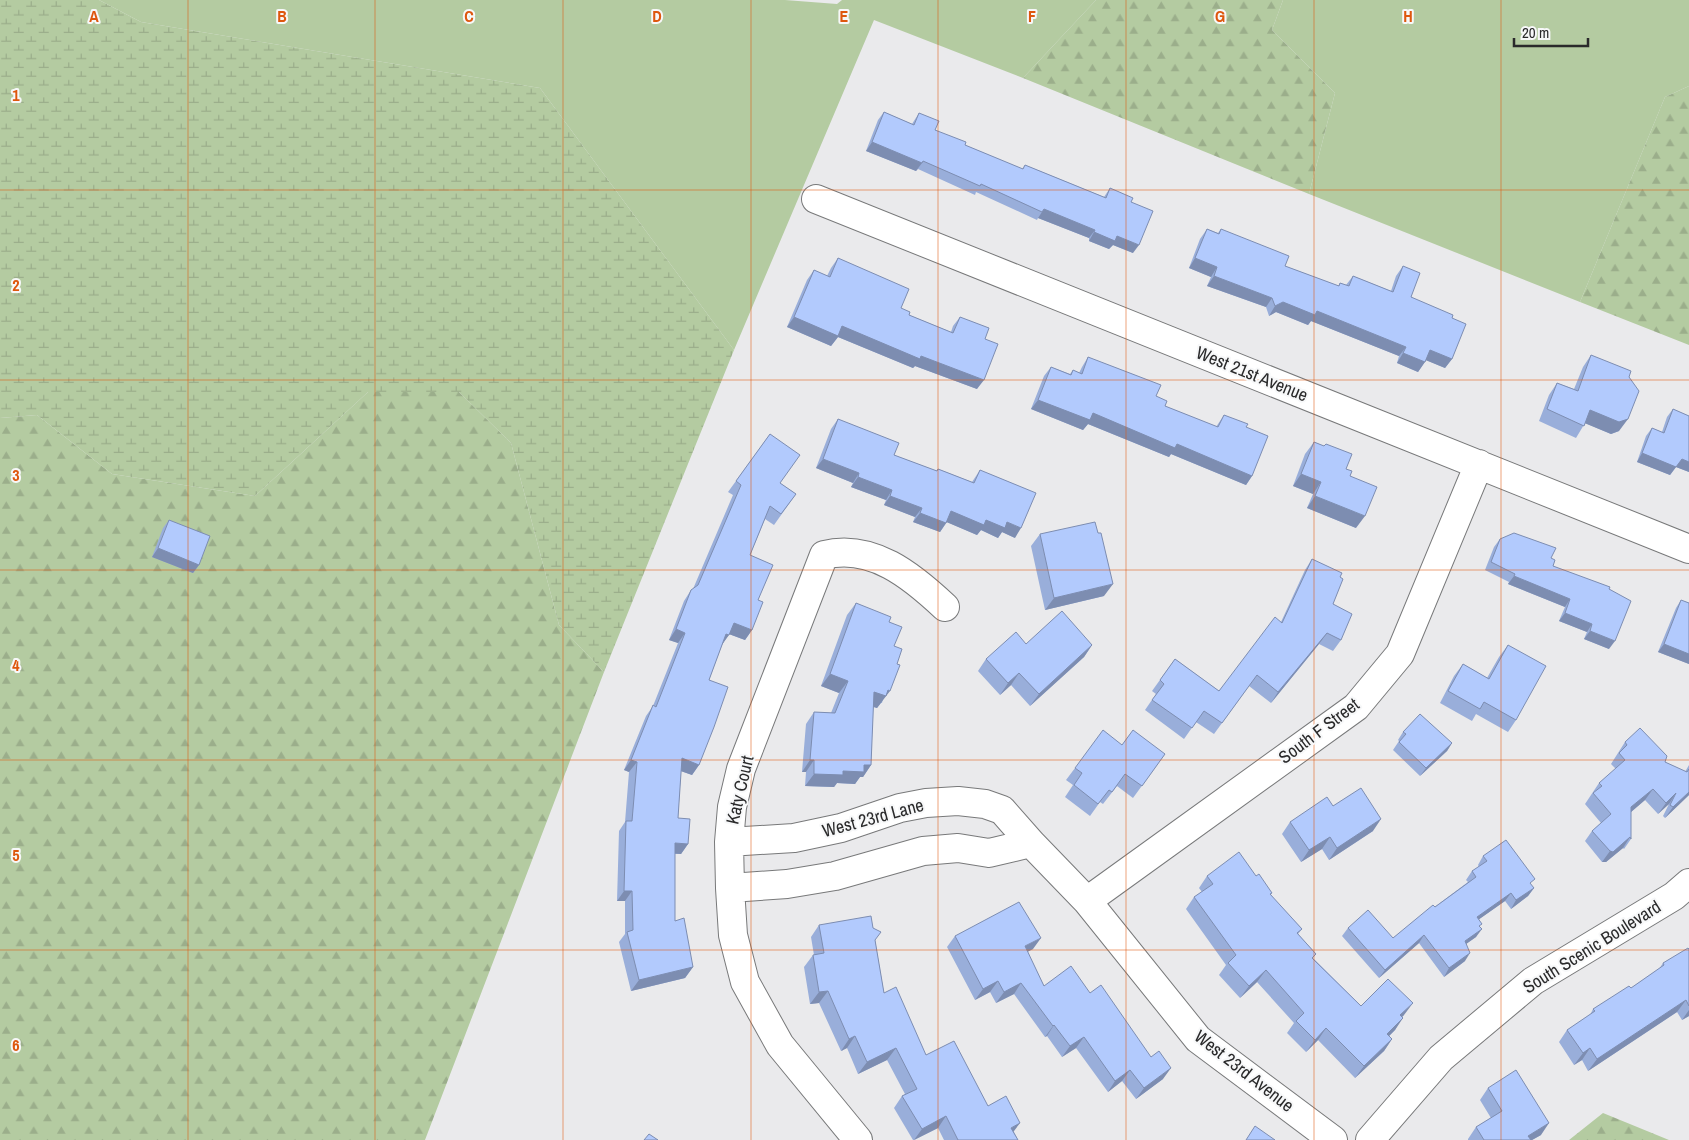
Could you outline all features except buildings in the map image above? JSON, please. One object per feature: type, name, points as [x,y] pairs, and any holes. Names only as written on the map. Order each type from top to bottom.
[{"type":"street","name":"West 21st Avenue","points":[[816,199],[1689,549]]},
{"type":"street","name":"South F Street","points":[[1086,901],[1356,707],[1400,654],[1479,464]]},
{"type":"street","name":"Katy Court","points":[[858,1140],[780,1045],[746,982],[733,935],[729,842],[732,807],[741,769],[824,555],[841,550],[861,553],[893,566],[920,583],[946,607]]},
{"type":"street","name":"West 23rd Lane","points":[[729,842],[794,838],[841,828],[900,808],[926,803],[958,802],[985,804],[1002,810],[1086,901]]},
{"type":"street","points":[[730,888],[787,884],[834,876],[923,851],[958,848],[988,853],[1031,843]]},
{"type":"street","name":"South Scenic Boulevard","points":[[1370,1140],[1441,1058],[1533,981],[1674,896],[1689,883]]},
{"type":"street","name":"West 23rd Avenue","points":[[1086,901],[1198,1039],[1333,1140]]},
{"type":"green space","points":[[0,0],[99,0],[141,22],[540,88],[734,350],[604,672],[559,625],[511,443],[459,392],[368,392],[255,496],[112,474],[37,415],[0,418]]},
{"type":"green space","points":[[99,0],[785,0],[837,4],[842,0],[1096,0],[1023,78],[874,20],[734,350],[540,88],[141,22]]},
{"type":"green space","points":[[1096,0],[1283,0],[1272,30],[1335,93],[1309,194],[1023,78]]},
{"type":"green space","points":[[1283,0],[1689,0],[1689,86],[1665,97],[1580,302],[1309,194],[1335,93],[1272,30]]},
{"type":"green space","points":[[1689,86],[1689,345],[1580,302],[1665,97]]},
{"type":"green space","points":[[368,392],[459,392],[511,443],[559,625],[604,672],[425,1140],[0,1140],[0,418],[37,415],[112,474],[255,496]]},
{"type":"green space","points":[[1603,1113],[1669,1140],[1569,1140]]}]
